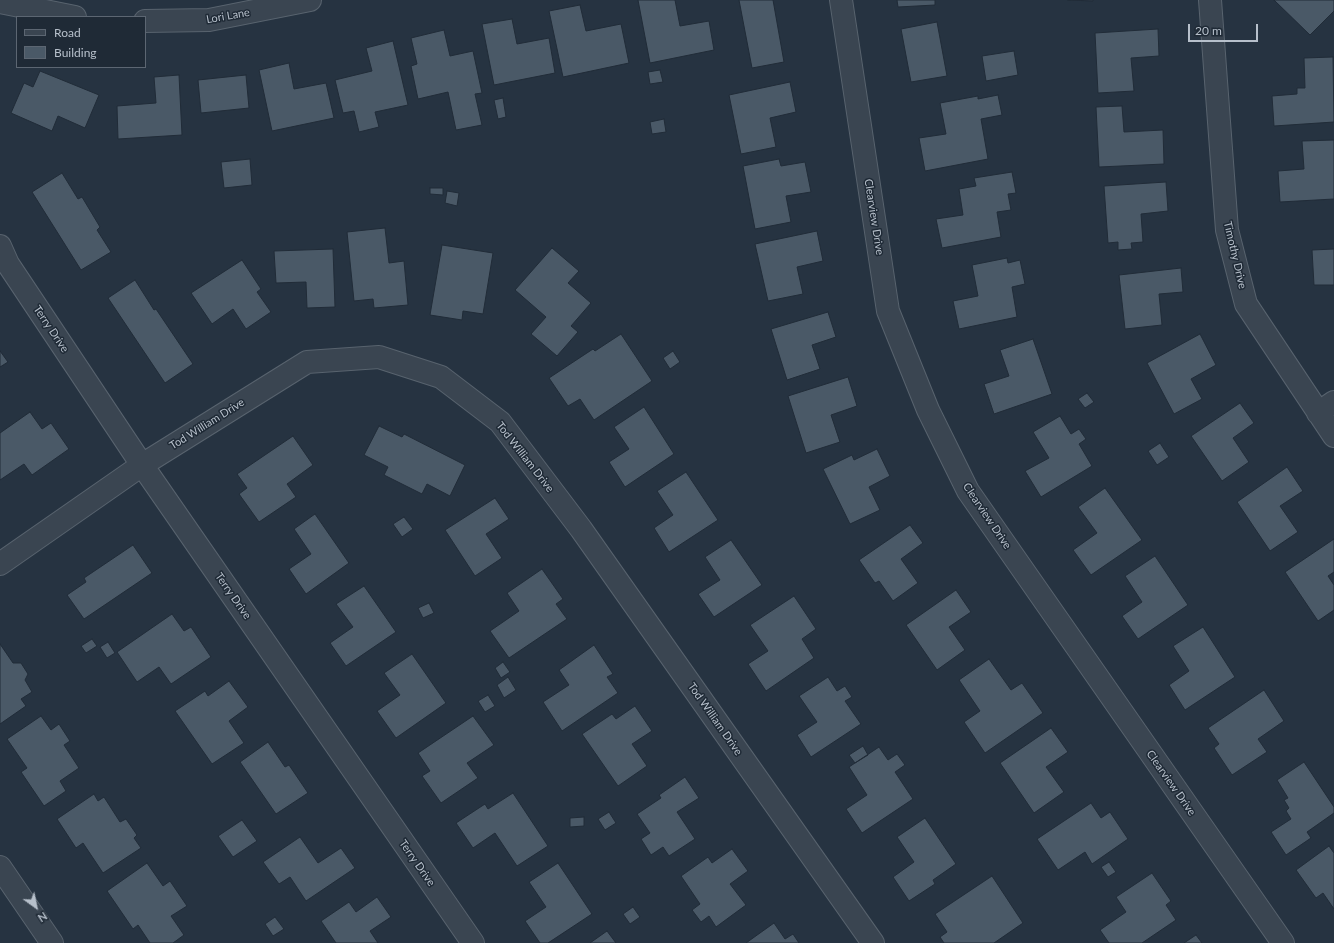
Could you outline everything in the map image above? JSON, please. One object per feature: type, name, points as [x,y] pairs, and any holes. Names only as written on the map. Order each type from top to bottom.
[{"type":"street","name":"Lori Lane","points":[[146,21],[209,20],[310,0]]},
{"type":"street","name":"Clearview Drive","points":[[841,0],[888,311],[928,410],[968,491],[1282,943]]},
{"type":"street","name":"Timothy Drive","points":[[1210,0],[1227,230],[1246,304],[1326,407],[1334,436]]},
{"type":"street","points":[[0,2],[70,16]]},
{"type":"street","name":"Terry Drive","points":[[0,246],[8,264],[142,465],[473,943]]},
{"type":"street","name":"Tod William Drive","points":[[0,564],[142,465],[307,362],[379,357],[441,377],[500,422],[505,428],[581,529],[873,943]]},
{"type":"street","points":[[0,867],[52,943]]},
{"type":"building","points":[[638,0],[675,0],[680,26],[709,21],[714,50],[650,63]]},
{"type":"building","points":[[739,0],[773,0],[784,62],[752,68]]},
{"type":"building","points":[[897,0],[935,0],[935,5],[898,7]]},
{"type":"building","points":[[1068,0],[1093,0],[1093,1]]},
{"type":"building","points":[[1274,0],[1334,0],[1334,11],[1310,35]]},
{"type":"building","points":[[580,5],[586,31],[621,24],[629,63],[563,77],[549,11]]},
{"type":"building","points":[[512,19],[517,44],[549,38],[555,73],[494,85],[482,24]]},
{"type":"building","points":[[937,22],[947,76],[911,82],[901,29]]},
{"type":"building","points":[[1158,29],[1159,56],[1131,58],[1134,91],[1098,93],[1095,33]]},
{"type":"building","points":[[444,30],[450,56],[473,51],[482,93],[475,94],[482,125],[456,130],[448,92],[418,99],[411,66],[417,64],[411,38]]},
{"type":"building","points":[[393,41],[408,105],[375,112],[379,127],[359,132],[354,111],[343,113],[335,80],[372,71],[366,48]]},
{"type":"building","points":[[1014,51],[1018,75],[986,81],[982,56]]},
{"type":"building","points":[[1333,57],[1334,122],[1274,126],[1272,96],[1297,94],[1297,88],[1305,88],[1304,58]]},
{"type":"building","points":[[289,63],[294,89],[326,83],[334,118],[272,131],[259,70]]},
{"type":"building","points":[[660,70],[663,82],[650,84],[648,72]]},
{"type":"building","points":[[40,71],[99,95],[85,128],[58,116],[52,131],[11,113],[24,83],[33,87]]},
{"type":"building","points":[[179,75],[182,135],[118,139],[117,106],[156,103],[154,77]]},
{"type":"building","points":[[246,75],[249,108],[201,113],[198,80]]},
{"type":"building","points":[[790,82],[796,112],[770,118],[776,147],[741,154],[729,95]]},
{"type":"building","points":[[998,95],[1002,115],[981,119],[988,159],[925,171],[919,138],[946,134],[940,103],[978,96],[978,99]]},
{"type":"building","points":[[503,98],[506,117],[498,119],[494,100]]},
{"type":"building","points":[[1122,106],[1124,132],[1163,130],[1164,164],[1099,167],[1096,107]]},
{"type":"building","points":[[664,119],[666,132],[652,134],[650,122]]},
{"type":"building","points":[[1334,140],[1334,199],[1280,202],[1278,171],[1304,169],[1302,141]]},
{"type":"building","points":[[250,159],[252,185],[224,188],[221,162]]},
{"type":"building","points":[[779,159],[781,166],[805,162],[811,192],[786,196],[791,222],[755,229],[743,166]]},
{"type":"building","points":[[1012,172],[1016,193],[1008,194],[1011,210],[997,212],[1001,237],[942,248],[936,219],[963,215],[959,189],[976,186],[974,178]]},
{"type":"building","points":[[62,173],[78,199],[82,197],[100,227],[97,230],[111,252],[81,270],[32,192]]},
{"type":"building","points":[[1166,182],[1168,211],[1141,214],[1143,242],[1131,243],[1132,249],[1118,250],[1118,242],[1108,243],[1104,186]]},
{"type":"building","points":[[430,188],[443,188],[443,195],[430,194]]},
{"type":"building","points":[[447,191],[459,193],[457,206],[445,203]]},
{"type":"building","points":[[385,228],[389,263],[404,261],[408,305],[374,308],[373,299],[354,301],[347,232]]},
{"type":"building","points":[[817,231],[823,261],[797,267],[803,294],[768,301],[755,244]]},
{"type":"building","points":[[442,245],[493,253],[483,314],[463,311],[462,320],[430,315]]},
{"type":"building","points":[[552,248],[579,271],[568,283],[591,303],[571,326],[578,332],[557,356],[531,334],[546,317],[515,290]]},
{"type":"building","points":[[333,249],[335,307],[307,308],[306,282],[276,283],[274,251]]},
{"type":"building","points":[[1334,249],[1334,285],[1314,285],[1312,250]]},
{"type":"building","points":[[1007,258],[1008,263],[1020,260],[1025,284],[1012,287],[1017,317],[959,329],[953,301],[978,296],[972,265]]},
{"type":"building","points":[[242,260],[261,289],[257,292],[271,312],[246,329],[233,309],[212,324],[191,293]]},
{"type":"building","points":[[1181,268],[1183,292],[1159,294],[1162,325],[1125,329],[1119,275]]},
{"type":"building","points":[[135,280],[154,310],[156,309],[193,364],[165,383],[108,298]]},
{"type":"building","points":[[828,312],[836,337],[812,345],[820,369],[787,380],[771,329]]},
{"type":"building","points":[[621,334],[652,381],[594,420],[580,399],[568,406],[549,378],[593,349],[595,351]]},
{"type":"building","points":[[1200,334],[1216,365],[1191,379],[1202,399],[1174,414],[1147,363]]},
{"type":"building","points":[[1033,339],[1052,394],[994,414],[984,384],[1009,376],[1000,350]]},
{"type":"building","points":[[0,351],[8,362],[0,367]]},
{"type":"building","points":[[673,351],[680,362],[670,369],[663,358]]},
{"type":"building","points":[[848,377],[857,406],[831,415],[840,442],[806,453],[788,396]]},
{"type":"building","points":[[1087,393],[1094,402],[1085,408],[1078,399]]},
{"type":"building","points":[[1240,403],[1254,423],[1233,438],[1249,462],[1222,481],[1191,436]]},
{"type":"building","points":[[644,407],[674,454],[625,487],[609,462],[629,449],[614,427]]},
{"type":"building","points":[[30,412],[42,429],[51,423],[69,449],[32,475],[24,464],[0,480],[0,433]]},
{"type":"building","points":[[1060,416],[1071,434],[1079,429],[1086,439],[1079,444],[1092,466],[1041,497],[1025,471],[1049,458],[1033,432]]},
{"type":"building","points":[[379,426],[402,437],[404,434],[465,465],[450,496],[427,484],[422,494],[384,475],[388,467],[364,455]]},
{"type":"building","points":[[293,436],[313,465],[287,484],[296,497],[259,522],[239,494],[247,488],[237,474]]},
{"type":"building","points":[[1160,443],[1169,457],[1157,465],[1148,451]]},
{"type":"building","points":[[877,449],[890,476],[869,487],[880,510],[850,524],[823,469],[852,455],[854,460]]},
{"type":"building","points":[[1287,467],[1303,491],[1280,506],[1298,532],[1270,551],[1237,502]]},
{"type":"building","points":[[686,472],[718,520],[669,552],[654,528],[673,515],[657,491]]},
{"type":"building","points":[[1105,488],[1142,540],[1091,575],[1073,550],[1097,533],[1078,507]]},
{"type":"building","points":[[495,498],[509,519],[486,534],[502,558],[475,576],[445,530]]},
{"type":"building","points":[[315,514],[349,563],[306,594],[289,569],[311,554],[294,529]]},
{"type":"building","points":[[404,517],[413,529],[402,537],[393,524]]},
{"type":"building","points":[[910,525],[923,543],[901,559],[918,583],[893,601],[879,581],[875,583],[859,560]]},
{"type":"building","points":[[1334,539],[1334,572],[1328,576],[1334,585],[1334,610],[1318,621],[1285,572]]},
{"type":"building","points":[[731,540],[762,585],[714,617],[698,594],[720,580],[705,557]]},
{"type":"building","points":[[133,545],[152,573],[84,619],[67,595],[86,582],[84,578]]},
{"type":"building","points":[[1155,556],[1188,605],[1138,639],[1122,616],[1142,602],[1125,576]]},
{"type":"building","points":[[542,569],[563,599],[556,604],[567,619],[509,658],[490,631],[519,611],[507,593]]},
{"type":"building","points":[[364,586],[396,632],[346,666],[330,643],[353,627],[336,604]]},
{"type":"building","points":[[956,590],[971,612],[949,627],[965,650],[937,670],[906,625]]},
{"type":"building","points":[[794,596],[816,629],[802,639],[814,658],[766,691],[748,664],[768,651],[750,625]]},
{"type":"building","points":[[429,603],[434,613],[423,618],[418,608]]},
{"type":"building","points":[[172,614],[184,631],[191,627],[211,657],[171,684],[159,667],[137,682],[117,652]]},
{"type":"building","points":[[1203,627],[1235,677],[1185,710],[1169,685],[1189,671],[1173,646]]},
{"type":"building","points":[[92,639],[97,646],[86,653],[81,646]]},
{"type":"building","points":[[108,642],[115,653],[107,658],[100,647]]},
{"type":"building","points":[[0,644],[13,663],[21,663],[28,674],[25,680],[32,692],[21,699],[26,706],[0,724]]},
{"type":"building","points":[[594,645],[613,674],[607,677],[618,693],[562,731],[543,702],[569,685],[559,670]]},
{"type":"building","points":[[412,654],[446,703],[396,738],[377,711],[400,695],[384,673]]},
{"type":"building","points":[[989,659],[1011,690],[1022,683],[1043,713],[985,753],[964,722],[980,711],[959,680]]},
{"type":"building","points":[[503,662],[510,672],[501,678],[495,668]]},
{"type":"building","points":[[508,677],[516,690],[504,698],[497,685]]},
{"type":"building","points":[[828,677],[837,691],[845,686],[852,697],[845,701],[861,724],[811,757],[797,735],[817,722],[799,696]]},
{"type":"building","points":[[229,681],[248,707],[229,721],[244,743],[212,764],[175,711],[205,691],[208,696]]},
{"type":"building","points":[[1264,690],[1284,721],[1258,739],[1267,752],[1232,775],[1214,748],[1219,744],[1208,728]]},
{"type":"building","points":[[488,695],[495,706],[485,712],[478,701]]},
{"type":"building","points":[[635,706],[652,731],[632,744],[647,766],[618,786],[582,734],[612,714],[616,719]]},
{"type":"building","points":[[41,716],[51,730],[59,724],[70,741],[64,745],[79,768],[60,781],[66,791],[44,806],[21,772],[27,768],[7,739]]},
{"type":"building","points":[[473,716],[494,745],[467,763],[478,778],[441,803],[422,776],[430,771],[418,753]]},
{"type":"building","points":[[1051,728],[1068,752],[1046,767],[1064,792],[1034,813],[1000,763]]},
{"type":"building","points":[[268,742],[285,767],[289,765],[308,793],[276,814],[240,762]]},
{"type":"building","points":[[863,746],[868,755],[855,763],[849,755]]},
{"type":"building","points":[[879,747],[888,760],[897,754],[905,765],[895,772],[913,799],[862,833],[846,809],[867,795],[849,767]]},
{"type":"building","points":[[1304,762],[1334,807],[1334,813],[1307,832],[1311,838],[1286,855],[1271,832],[1291,819],[1286,811],[1289,808],[1284,800],[1288,798],[1277,780]]},
{"type":"building","points":[[685,777],[699,798],[677,812],[695,839],[669,856],[663,847],[651,855],[641,839],[650,833],[637,814],[661,798],[659,795]]},
{"type":"building","points":[[513,793],[548,846],[517,866],[495,833],[473,848],[456,823],[485,804],[488,809]]},
{"type":"building","points":[[94,794],[98,801],[104,797],[120,822],[126,819],[137,835],[134,838],[141,848],[103,873],[83,843],[76,848],[57,819]]},
{"type":"building","points":[[1091,803],[1101,818],[1110,812],[1128,839],[1092,864],[1085,852],[1058,870],[1037,839]]},
{"type":"building","points":[[609,812],[616,823],[605,830],[598,819]]},
{"type":"building","points":[[584,817],[584,826],[570,827],[570,818]]},
{"type":"building","points":[[925,818],[956,864],[933,880],[935,884],[909,901],[893,877],[914,862],[897,837]]},
{"type":"building","points":[[242,820],[257,841],[233,857],[218,836]]},
{"type":"building","points":[[300,837],[318,863],[341,848],[355,868],[306,901],[290,877],[279,884],[263,862]]},
{"type":"building","points":[[1329,846],[1334,853],[1334,909],[1323,893],[1316,898],[1296,870]]},
{"type":"building","points":[[732,849],[748,871],[730,884],[746,905],[716,927],[709,916],[701,922],[692,910],[700,904],[681,876],[708,857],[712,863]]},
{"type":"building","points":[[1109,862],[1116,872],[1108,877],[1101,867]]},
{"type":"building","points":[[147,863],[163,886],[170,881],[187,906],[171,916],[184,935],[173,943],[150,943],[138,925],[133,929],[107,891]]},
{"type":"building","points":[[558,863],[592,914],[548,943],[540,943],[525,921],[546,907],[529,882]]},
{"type":"building","points":[[1152,873],[1171,901],[1166,905],[1176,920],[1142,943],[1109,943],[1100,930],[1126,912],[1116,897]]},
{"type":"building","points":[[992,876],[1023,923],[994,943],[944,943],[940,937],[947,932],[935,914]]},
{"type":"building","points":[[377,897],[391,917],[370,931],[378,943],[336,943],[321,921],[349,902],[356,912]]},
{"type":"building","points":[[633,907],[640,917],[630,924],[623,914]]},
{"type":"building","points":[[275,917],[284,929],[273,936],[265,924]]},
{"type":"building","points":[[774,923],[785,939],[793,934],[799,943],[746,943]]},
{"type":"building","points":[[607,931],[616,943],[590,943]]},
{"type":"building","points":[[1196,935],[1202,943],[1184,943]]}]
